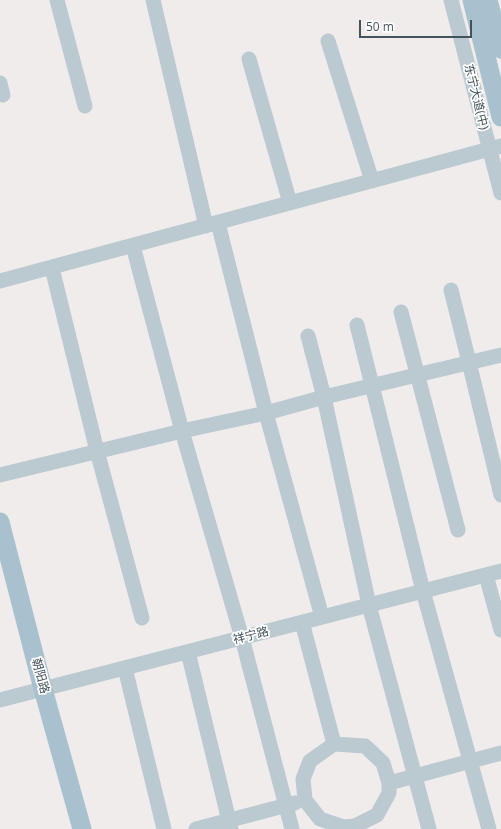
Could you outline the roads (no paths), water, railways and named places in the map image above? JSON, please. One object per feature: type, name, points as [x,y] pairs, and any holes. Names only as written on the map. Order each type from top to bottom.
[{"type":"main road","name":"东宁大道(中)","points":[[472,0],[501,117]]},
{"type":"main road","points":[[488,0],[501,49]]},
{"type":"main road","name":"朝阳路","points":[[0,522],[43,689],[82,829]]},
{"type":"street","points":[[57,0],[85,106]]},
{"type":"street","points":[[153,0],[212,224],[322,617]]},
{"type":"street","name":"东宁大道(中)","points":[[451,0],[495,148],[501,193]]},
{"type":"street","points":[[328,41],[372,181]]},
{"type":"street","points":[[249,59],[290,203]]},
{"type":"street","points":[[0,282],[495,148]]},
{"type":"street","points":[[133,246],[182,431],[242,638],[292,829]]},
{"type":"street","points":[[52,268],[97,451],[142,618]]},
{"type":"street","points":[[451,290],[470,362],[501,495]]},
{"type":"street","points":[[401,312],[458,530]]},
{"type":"street","points":[[357,325],[423,591],[488,829]]},
{"type":"street","points":[[308,336],[324,397],[369,605],[429,829]]},
{"type":"street","points":[[0,474],[182,431],[266,413],[324,397],[501,355]]},
{"type":"street","name":"祥宁路","points":[[0,700],[501,571]]},
{"type":"street","points":[[486,575],[501,630]]},
{"type":"street","points":[[302,622],[334,744]]},
{"type":"street","points":[[188,652],[230,825]]},
{"type":"street","points":[[125,668],[164,829]]},
{"type":"street","points":[[334,744],[365,746],[383,763],[389,783],[389,793],[377,815],[355,828],[344,827],[320,820],[305,800],[303,779],[310,760],[334,744]]},
{"type":"street","points":[[389,783],[501,753]]},
{"type":"street","points":[[196,829],[230,825],[286,805],[305,800]]}]
